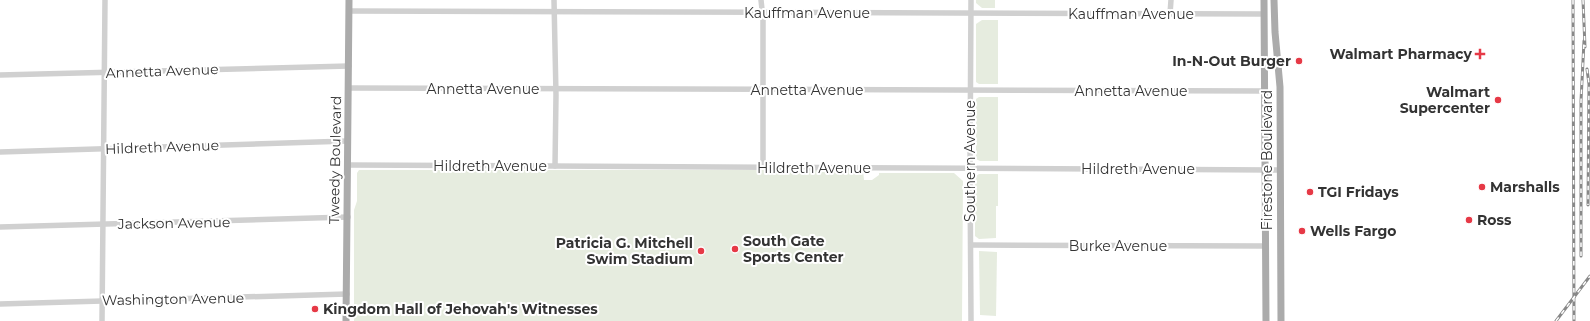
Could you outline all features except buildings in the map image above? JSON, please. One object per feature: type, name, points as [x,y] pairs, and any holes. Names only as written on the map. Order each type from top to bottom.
[{"type":"main road","name":"Tweedy Boulevard","points":[[346,321],[349,0]]},
{"type":"main road","name":"Firestone Boulevard","points":[[1264,0],[1266,321]]},
{"type":"main road","name":"Firestone Boulevard","points":[[1274,0],[1274,21],[1280,87],[1281,321]]},
{"type":"street","points":[[102,321],[105,0]]},
{"type":"street","points":[[554,0],[555,166]]},
{"type":"street","points":[[761,0],[763,167]]},
{"type":"street","name":"Southern Avenue","points":[[971,0],[971,321]]},
{"type":"street","points":[[1170,0],[1170,14]]},
{"type":"street","name":"Kauffman Avenue","points":[[349,11],[1264,14]]},
{"type":"street","name":"Annetta Avenue","points":[[0,75],[349,66]]},
{"type":"street","name":"Annetta Avenue","points":[[349,88],[1265,91]]},
{"type":"street","name":"Hildreth Avenue","points":[[0,152],[348,141]]},
{"type":"street","name":"Hildreth Avenue","points":[[348,165],[1280,170]]},
{"type":"street","name":"Jackson Avenue","points":[[0,227],[348,217]]},
{"type":"street","name":"Burke Avenue","points":[[971,245],[1266,246]]},
{"type":"street","name":"Washington Avenue","points":[[0,304],[347,294]]},
{"type":"shaded area","points":[[976,0],[995,0],[995,8],[982,8],[976,3]]},
{"type":"shaded area","points":[[982,20],[998,20],[998,84],[979,84],[976,82],[976,24]]},
{"type":"shaded area","points":[[979,97],[998,97],[998,161],[980,161],[976,159],[976,99]]},
{"type":"shaded area","points":[[359,170],[863,170],[864,180],[872,180],[879,175],[879,173],[954,173],[963,181],[962,321],[354,321],[354,210],[357,201],[357,173]]},
{"type":"shaded area","points":[[979,174],[998,174],[996,238],[979,239],[975,236],[975,177]]},
{"type":"shaded area","points":[[979,251],[997,252],[996,316],[980,315]]},
{"type":"railway","points":[[1573,0],[1574,321]]},
{"type":"railway","points":[[1583,0],[1585,47]]},
{"type":"railway","points":[[1581,256],[1581,101],[1584,41]]},
{"type":"railway","points":[[1587,69],[1589,84],[1588,205]]},
{"type":"railway","points":[[1556,321],[1590,276]]},
{"type":"place","name":"Walmart Pharmacy","points":[[1480,54]]},
{"type":"place","name":"In-N-Out Burger","points":[[1299,61]]},
{"type":"place","name":"Walmart Supercenter","points":[[1498,100]]},
{"type":"place","name":"Marshalls","points":[[1482,187]]},
{"type":"place","name":"TGI Fridays","points":[[1310,192]]},
{"type":"place","name":"Ross","points":[[1469,220]]},
{"type":"place","name":"Wells Fargo","points":[[1302,231]]},
{"type":"place","name":"South Gate Sports Center","points":[[735,249]]},
{"type":"place","name":"Patricia G. Mitchell Swim Stadium","points":[[701,251]]},
{"type":"place","name":"Kingdom Hall of Jehovah's Witnesses","points":[[315,309]]}]
